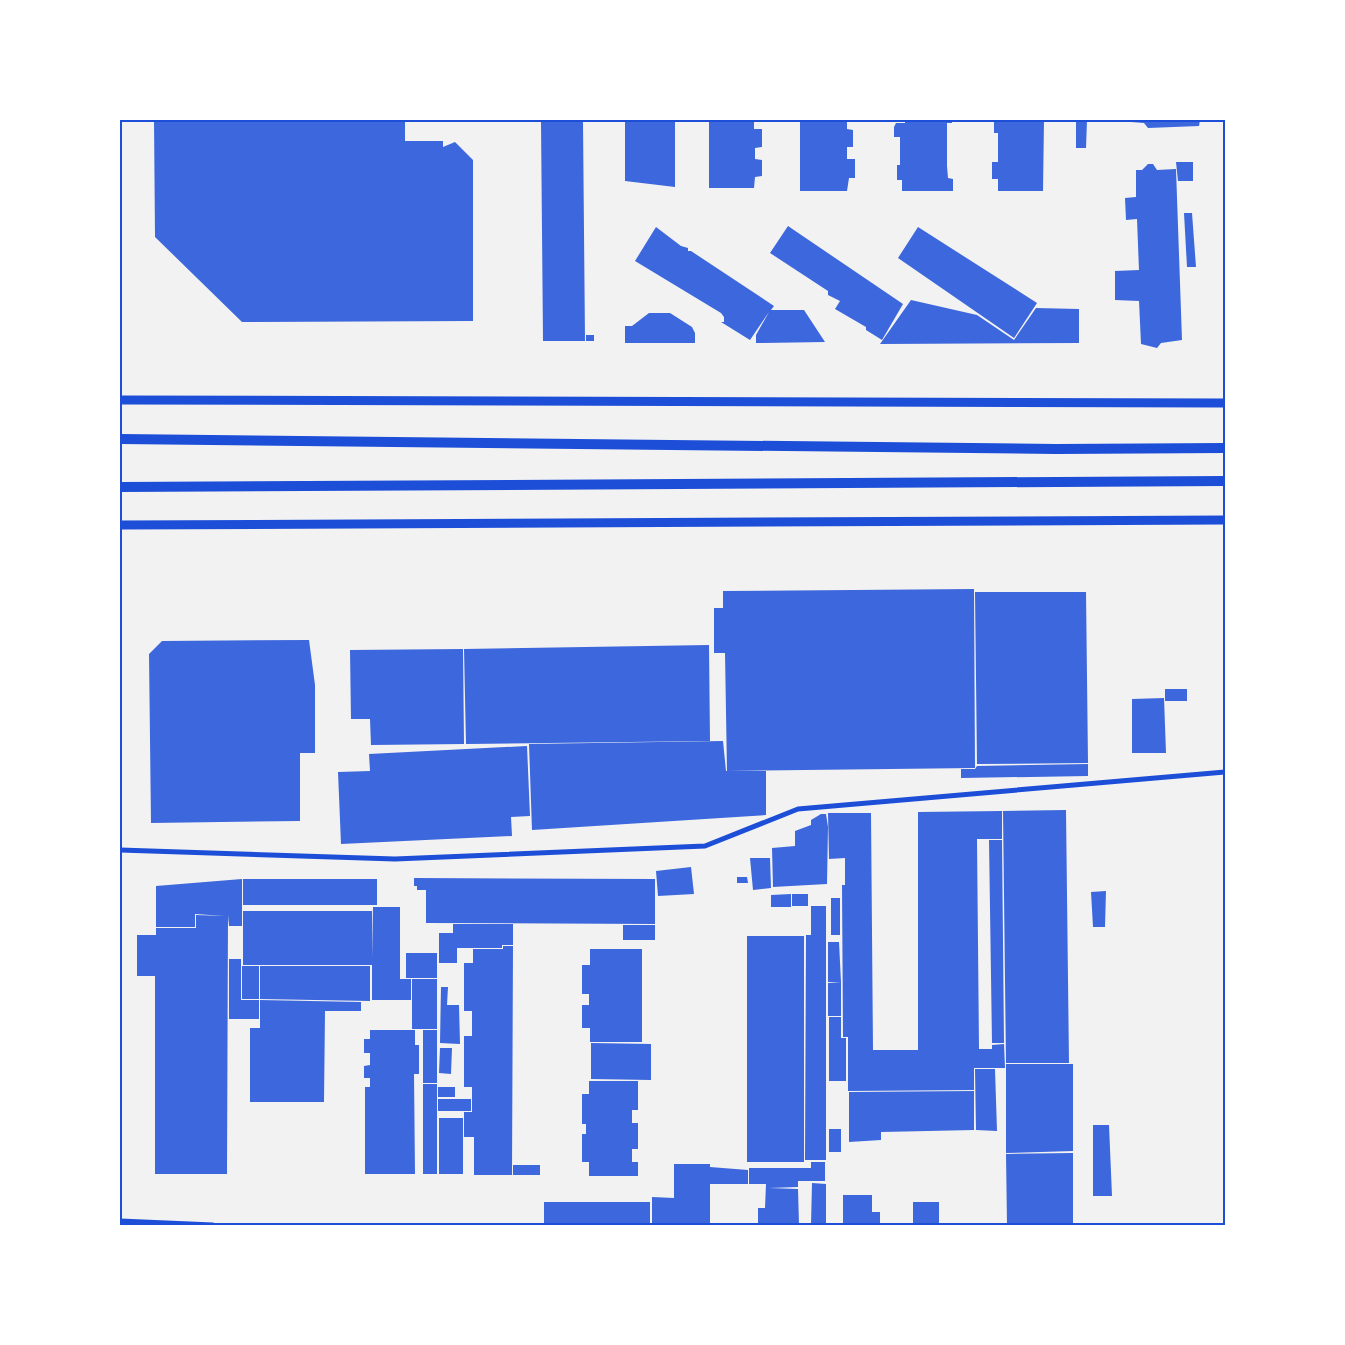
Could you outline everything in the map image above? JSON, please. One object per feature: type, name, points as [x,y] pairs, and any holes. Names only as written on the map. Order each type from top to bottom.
[{"type":"main road","points":[[120,440],[1056,449],[1225,448]]},
{"type":"main road","points":[[120,487],[1225,481]]},
{"type":"street","points":[[120,400],[1225,403]]},
{"type":"street","points":[[120,525],[1225,520]]},
{"type":"street","points":[[120,850],[394,859],[705,846],[798,809],[1225,772]]},
{"type":"street","points":[[120,1221],[213,1225]]},
{"type":"building","points":[[154,120],[405,120],[405,141],[443,141],[443,147],[455,142],[473,160],[473,321],[242,322],[155,237]]},
{"type":"building","points":[[625,120],[675,120],[675,187],[625,181]]},
{"type":"building","points":[[709,120],[754,120],[754,129],[762,129],[762,147],[755,148],[755,159],[762,160],[762,176],[755,177],[754,188],[709,188]]},
{"type":"building","points":[[800,120],[847,120],[847,129],[853,130],[853,147],[847,147],[847,159],[855,159],[855,178],[849,178],[847,191],[800,191]]},
{"type":"building","points":[[905,120],[952,120],[952,123],[947,123],[947,166],[948,178],[953,179],[953,191],[902,191],[902,180],[897,180],[897,165],[900,165],[900,137],[894,137],[894,127],[896,123],[905,123]]},
{"type":"building","points":[[994,120],[1044,120],[1043,191],[998,191],[998,179],[992,179],[992,162],[998,162],[998,133],[994,133]]},
{"type":"building","points":[[1076,120],[1087,120],[1086,148],[1076,148]]},
{"type":"building","points":[[1131,120],[1200,120],[1199,126],[1148,128],[1144,123],[1131,122]]},
{"type":"building","points":[[541,122],[583,122],[585,341],[543,341]]},
{"type":"building","points":[[1176,162],[1193,162],[1193,181],[1178,181]]},
{"type":"building","points":[[1148,164],[1153,164],[1157,170],[1176,169],[1182,340],[1161,343],[1157,348],[1141,344],[1139,301],[1115,300],[1115,271],[1139,270],[1137,219],[1126,220],[1125,198],[1136,197],[1136,170],[1142,170]]},
{"type":"building","points":[[1184,213],[1192,213],[1196,267],[1187,267]]},
{"type":"building","points":[[788,226],[903,304],[882,340],[866,330],[866,327],[835,309],[840,301],[828,295],[828,291],[770,253]]},
{"type":"building","points":[[656,227],[681,246],[688,248],[688,251],[691,251],[774,306],[771,310],[804,310],[825,342],[756,343],[756,335],[769,312],[750,340],[721,322],[724,322],[724,317],[721,313],[635,261]]},
{"type":"building","points":[[918,227],[1037,303],[1014,338],[898,258]]},
{"type":"building","points":[[911,300],[977,315],[1014,340],[1036,308],[1079,309],[1079,343],[880,344]]},
{"type":"building","points":[[649,313],[670,313],[692,327],[695,333],[695,343],[625,343],[625,326],[632,326]]},
{"type":"building","points":[[586,335],[594,335],[594,341],[586,341]]},
{"type":"building","points":[[974,589],[975,768],[727,771],[725,653],[714,653],[714,608],[723,608],[723,591]]},
{"type":"building","points":[[975,592],[1086,592],[1088,763],[977,764]]},
{"type":"building","points":[[309,640],[315,685],[315,753],[300,753],[300,821],[151,823],[149,654],[162,641]]},
{"type":"building","points":[[709,645],[710,741],[466,744],[464,649]]},
{"type":"building","points":[[463,649],[464,744],[371,745],[370,719],[351,719],[350,650]]},
{"type":"building","points":[[1165,689],[1187,689],[1187,701],[1165,701]]},
{"type":"building","points":[[1164,698],[1166,753],[1132,753],[1132,699]]},
{"type":"building","points":[[723,741],[726,771],[766,771],[766,815],[532,830],[529,744]]},
{"type":"building","points":[[527,746],[530,816],[511,817],[512,836],[341,844],[338,772],[370,771],[369,754]]},
{"type":"building","points":[[1088,764],[1088,776],[961,778],[961,769],[975,769],[977,766]]},
{"type":"building","points":[[1066,810],[1069,1063],[1006,1063],[1003,811]]},
{"type":"building","points":[[1002,811],[1002,839],[977,839],[979,1049],[992,1049],[992,1045],[1004,1044],[1005,1068],[974,1068],[974,1090],[848,1091],[848,1037],[843,1037],[842,885],[845,885],[845,858],[829,859],[828,813],[871,813],[873,1050],[918,1050],[918,812]]},
{"type":"building","points":[[821,814],[826,814],[828,827],[827,884],[773,887],[772,848],[795,846],[795,831],[811,825],[811,820]]},
{"type":"building","points":[[989,840],[1002,840],[1004,1043],[992,1043]]},
{"type":"building","points":[[750,858],[770,858],[771,888],[753,890]]},
{"type":"building","points":[[691,867],[694,894],[658,896],[656,871]]},
{"type":"building","points":[[737,877],[747,877],[748,883],[737,883]]},
{"type":"building","points":[[414,878],[655,879],[655,924],[426,923],[426,890],[417,890],[417,886],[414,886]]},
{"type":"building","points":[[242,879],[242,926],[229,926],[228,915],[227,1174],[155,1174],[155,976],[137,976],[137,935],[156,935],[156,928],[196,928],[196,915],[225,916],[195,914],[195,927],[156,927],[156,886]]},
{"type":"building","points":[[243,879],[377,879],[377,905],[243,905]]},
{"type":"building","points":[[1106,891],[1105,927],[1093,927],[1091,892]]},
{"type":"building","points":[[791,894],[791,907],[771,907],[771,895]]},
{"type":"building","points":[[792,894],[808,894],[808,906],[792,906]]},
{"type":"building","points":[[831,898],[840,898],[840,935],[831,935]]},
{"type":"building","points":[[811,906],[826,906],[826,1160],[805,1160],[806,935],[811,935]]},
{"type":"building","points":[[373,907],[400,907],[400,979],[411,979],[411,1000],[372,1000],[372,965],[243,965],[243,911],[372,911],[372,958]]},
{"type":"building","points":[[453,924],[513,924],[513,945],[502,945],[502,948],[457,948],[457,963],[439,963],[439,933],[453,933]]},
{"type":"building","points":[[623,925],[655,925],[655,940],[623,940]]},
{"type":"building","points":[[747,936],[804,936],[804,1162],[747,1162]]},
{"type":"building","points":[[828,942],[839,942],[841,982],[828,982]]},
{"type":"building","points":[[503,946],[513,946],[512,1175],[474,1175],[474,1137],[464,1137],[464,1112],[472,1112],[472,1087],[464,1087],[464,1036],[472,1036],[472,1011],[464,1011],[464,963],[473,963],[473,949],[503,949]]},
{"type":"building","points":[[590,949],[642,949],[642,1042],[590,1042],[590,1028],[582,1028],[582,1005],[589,1005],[589,994],[582,994],[582,965],[590,965]]},
{"type":"building","points":[[406,953],[437,953],[437,978],[406,978]]},
{"type":"building","points":[[229,959],[241,959],[241,1000],[259,1000],[259,1019],[229,1019]]},
{"type":"building","points":[[242,966],[259,966],[259,999],[242,999]]},
{"type":"building","points":[[260,966],[370,966],[370,1001],[260,999]]},
{"type":"building","points":[[412,979],[437,979],[437,1029],[412,1029]]},
{"type":"building","points":[[841,982],[841,1016],[828,1016],[828,983]]},
{"type":"building","points":[[441,987],[448,987],[447,1005],[459,1005],[460,1044],[440,1043]]},
{"type":"building","points":[[260,1000],[361,1002],[361,1011],[325,1011],[324,1102],[250,1102],[250,1028],[260,1028]]},
{"type":"building","points":[[829,1017],[841,1017],[841,1038],[846,1038],[846,1081],[829,1081]]},
{"type":"building","points":[[370,1030],[415,1030],[415,1045],[419,1045],[419,1074],[414,1074],[415,1174],[365,1174],[365,1087],[370,1087],[370,1078],[364,1078],[364,1066],[370,1065],[370,1053],[364,1053],[364,1039],[370,1039]]},
{"type":"building","points":[[423,1030],[437,1030],[437,1083],[423,1083]]},
{"type":"building","points":[[591,1043],[651,1044],[651,1080],[591,1079]]},
{"type":"building","points":[[440,1048],[452,1048],[451,1074],[439,1073]]},
{"type":"building","points":[[1006,1064],[1073,1064],[1073,1151],[1006,1153]]},
{"type":"building","points":[[975,1069],[995,1069],[997,1131],[976,1130]]},
{"type":"building","points":[[589,1081],[638,1081],[638,1110],[632,1110],[632,1123],[638,1123],[638,1149],[632,1149],[632,1162],[638,1162],[638,1176],[589,1176],[589,1162],[582,1162],[582,1134],[586,1134],[586,1124],[582,1124],[582,1094],[589,1094]]},
{"type":"building","points":[[423,1084],[437,1084],[437,1174],[423,1174]]},
{"type":"building","points":[[438,1087],[455,1087],[455,1097],[438,1097]]},
{"type":"building","points":[[974,1091],[974,1130],[881,1132],[881,1140],[849,1142],[849,1092]]},
{"type":"building","points":[[438,1099],[471,1099],[471,1111],[438,1111]]},
{"type":"building","points":[[439,1118],[463,1118],[463,1174],[439,1174]]},
{"type":"building","points":[[1093,1125],[1109,1125],[1112,1196],[1093,1196]]},
{"type":"building","points":[[829,1129],[841,1129],[841,1152],[829,1152]]},
{"type":"building","points":[[1073,1153],[1073,1225],[1007,1225],[1006,1154]]},
{"type":"building","points":[[811,1162],[825,1162],[825,1181],[798,1181],[798,1187],[769,1188],[798,1189],[799,1225],[758,1225],[758,1208],[765,1208],[766,1184],[749,1184],[749,1168],[811,1168]]},
{"type":"building","points":[[674,1164],[710,1164],[710,1167],[748,1170],[748,1184],[710,1184],[710,1225],[652,1225],[652,1197],[674,1198]]},
{"type":"building","points":[[513,1165],[540,1165],[540,1175],[513,1175]]},
{"type":"building","points":[[812,1183],[826,1184],[826,1225],[811,1225]]},
{"type":"building","points":[[843,1195],[872,1195],[872,1212],[880,1212],[880,1225],[843,1225]]},
{"type":"building","points":[[544,1202],[650,1202],[650,1225],[544,1225]]},
{"type":"building","points":[[913,1202],[939,1202],[939,1225],[913,1225]]}]
